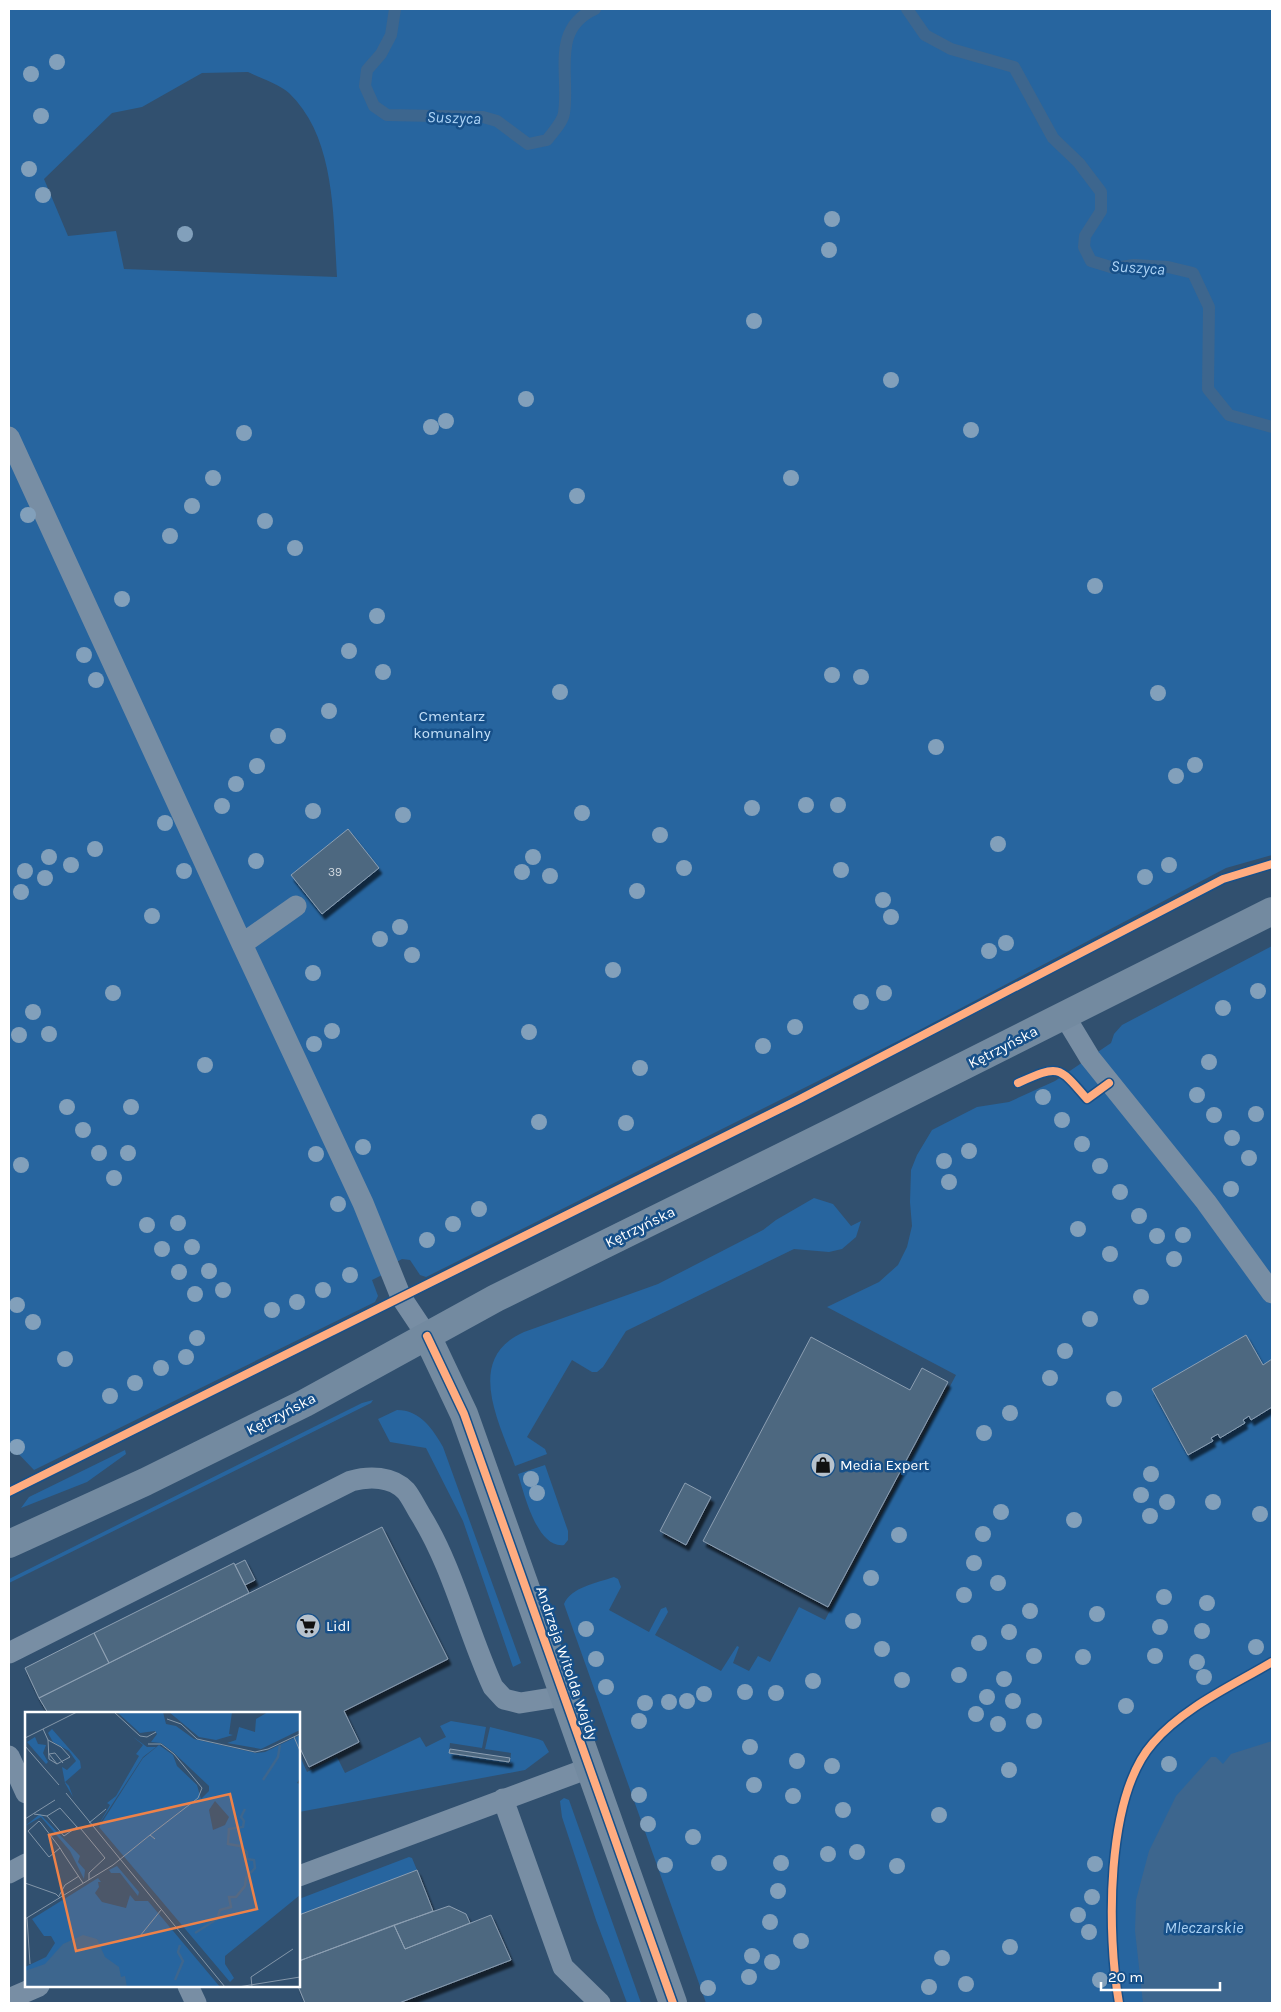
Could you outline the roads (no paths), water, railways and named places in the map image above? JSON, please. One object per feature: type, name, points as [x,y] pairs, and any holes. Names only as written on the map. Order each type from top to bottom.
[{"type":"main road","name":"Kętrzyńska","points":[[9,1544],[145,1482],[305,1403],[496,1298],[1272,911]]},
{"type":"main road","name":"Andrzeja Witolda Wajdy","points":[[427,1336],[464,1414],[673,2003]]},
{"type":"lane","points":[[9,437],[362,1203],[401,1297],[427,1336]]},
{"type":"lane","points":[[242,944],[296,906]]},
{"type":"lane","points":[[1064,1015],[1090,1058],[1206,1202],[1272,1293]]},
{"type":"lane","points":[[9,1654],[351,1481],[364,1478],[378,1478],[393,1482],[406,1491],[433,1535],[493,1687],[504,1699],[520,1703],[564,1696]]},
{"type":"lane","points":[[9,1756],[25,1791]]},
{"type":"lane","points":[[300,1876],[589,1768]]},
{"type":"lane","points":[[503,1799],[563,1967],[600,2003]]},
{"type":"lane","points":[[9,1873],[25,1865]]},
{"type":"lane","points":[[9,1999],[37,1987]]},
{"type":"lane","points":[[188,1987],[196,2003]]},
{"type":"water","name":"Mleczarskie","points":[[1272,1741],[1272,2003],[1143,2003],[1135,1931],[1136,1900],[1149,1851],[1176,1796],[1211,1757],[1216,1757],[1223,1764],[1231,1754]]},
{"type":"waterway","name":"Suszyca","points":[[395,9],[391,35],[381,54],[367,70],[365,86],[374,106],[387,115],[483,117],[497,121],[528,144],[547,140],[562,120],[565,98],[565,54],[567,41],[572,28],[581,18],[595,9]]},
{"type":"waterway","name":"Suszyca","points":[[907,9],[925,35],[951,49],[1014,67],[1053,138],[1079,163],[1101,192],[1101,211],[1085,236],[1084,247],[1091,261],[1114,268],[1134,265],[1168,267],[1193,273],[1209,307],[1208,389],[1229,415],[1272,427]]},
{"type":"place","name":"Media Expert","points":[[823,1465]]},
{"type":"place","name":"Lidl","points":[[308,1626]]},
{"type":"park label","name":"Cmentarz komunalny","points":[[452,724]]}]
